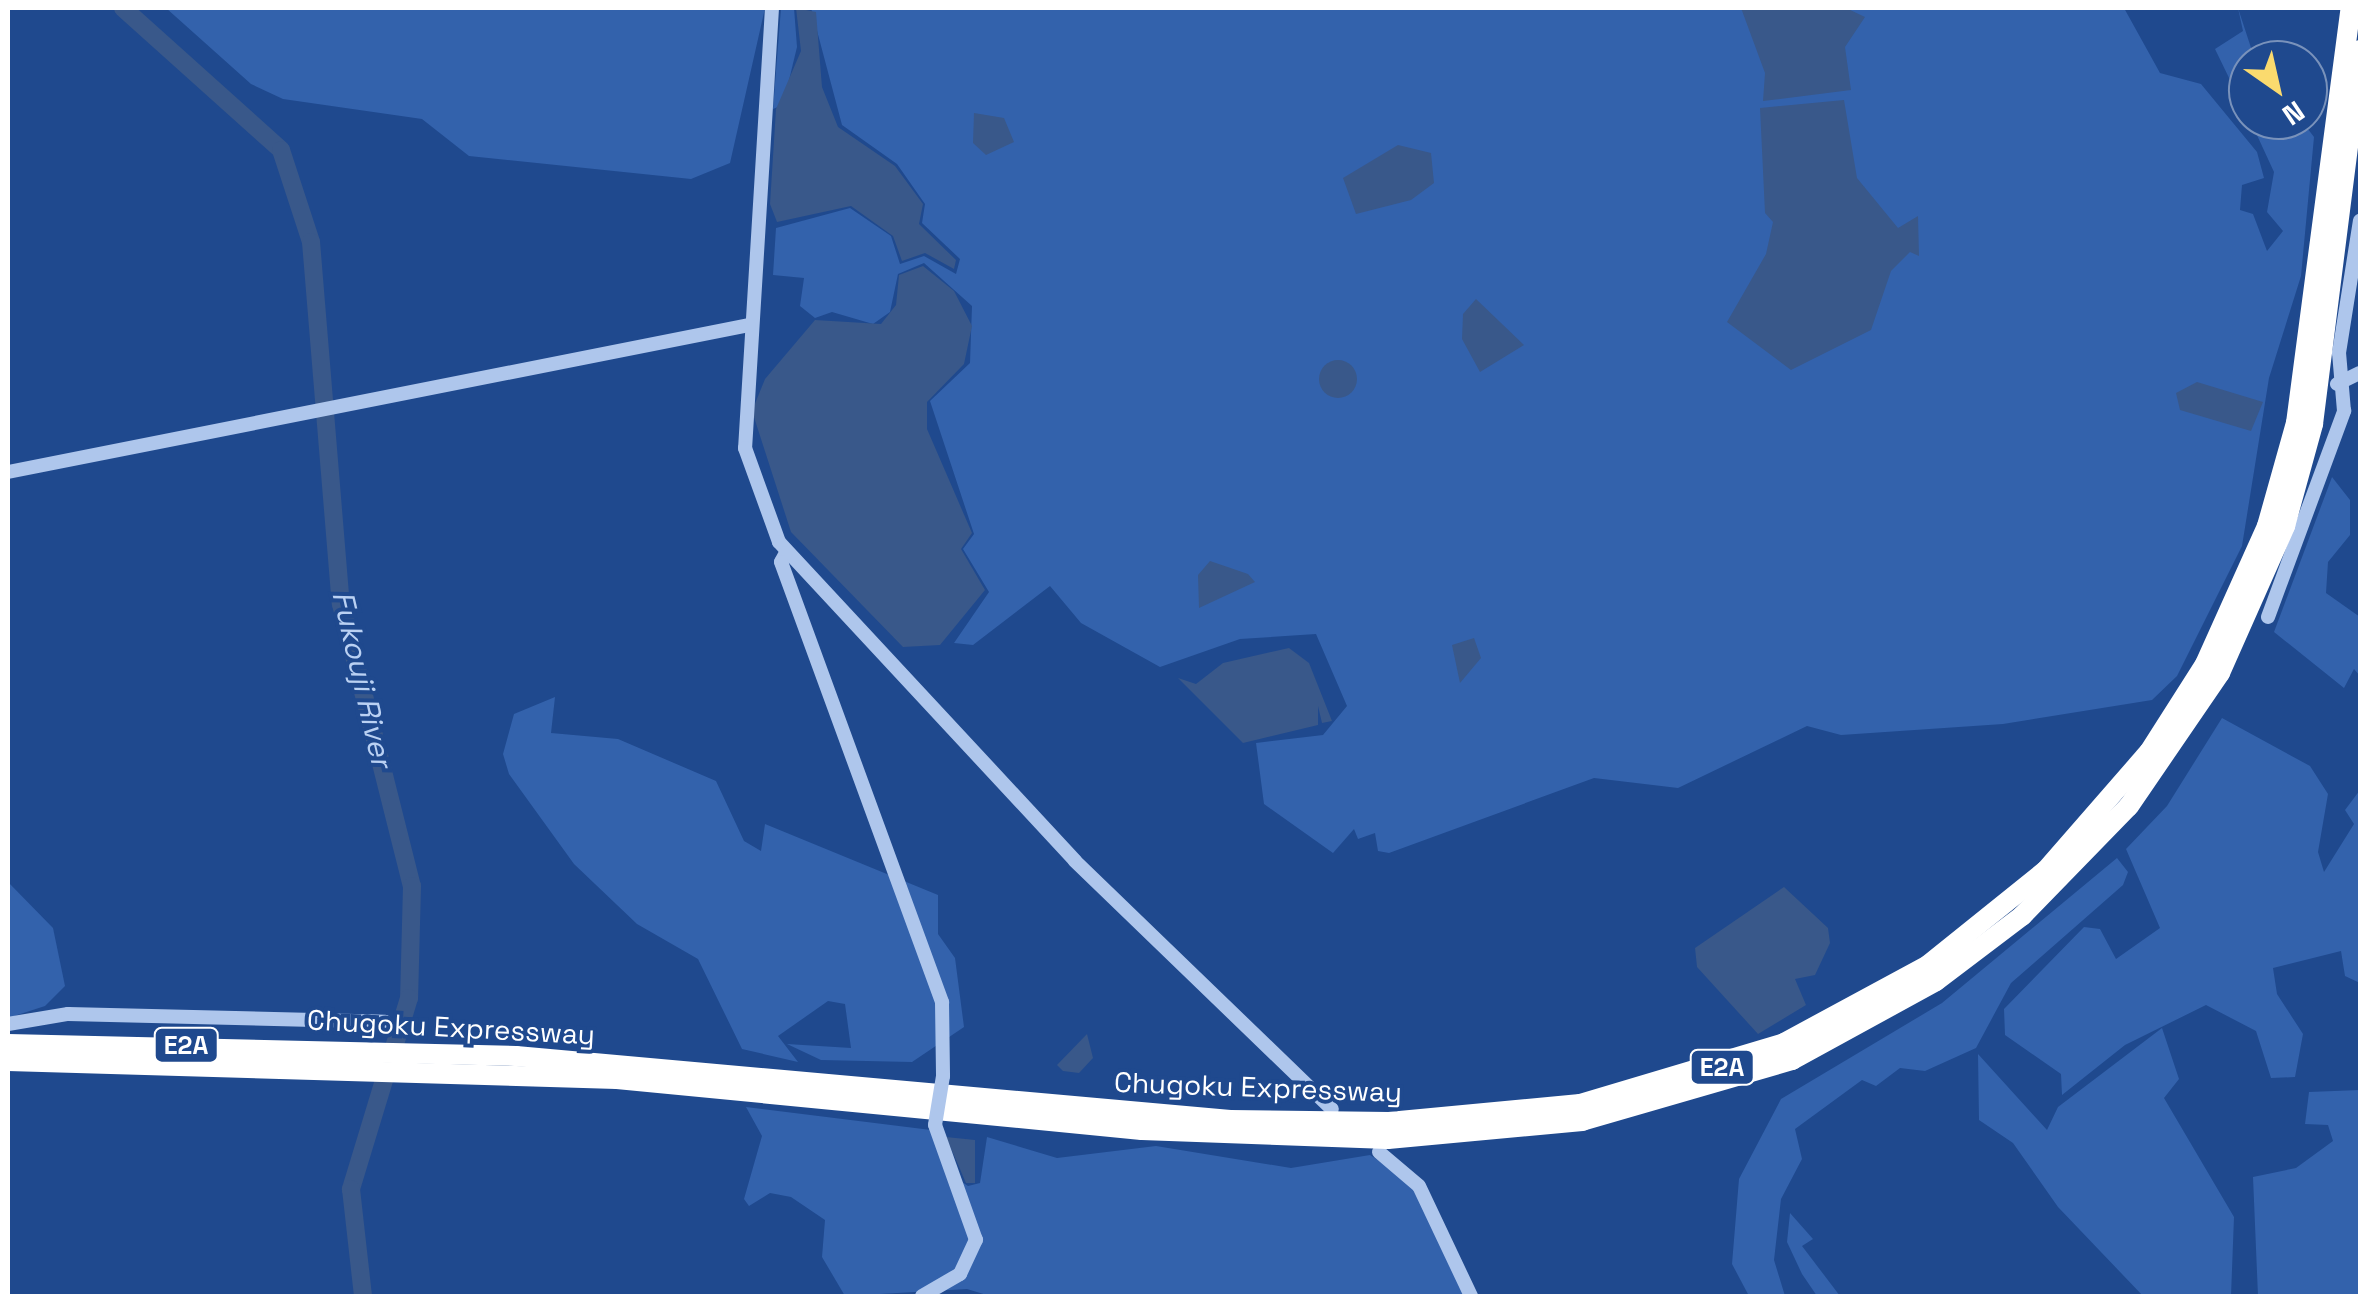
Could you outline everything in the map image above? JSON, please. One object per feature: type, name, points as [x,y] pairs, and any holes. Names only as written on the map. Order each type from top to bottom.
[{"type":"highway","name":"Chugoku Expressway","points":[[8,1044],[362,1057],[1213,1118],[1389,1122],[1632,1094],[1832,1021],[1942,955],[2046,870],[2149,752],[2228,619],[2296,423],[2351,8]]},
{"type":"highway","name":"Chugoku Expressway","points":[[407,1060],[1176,1133],[1388,1139],[1638,1110],[1840,1036],[1981,950],[2060,882],[2161,765],[2220,673],[2285,526],[2313,424],[2360,50]]},
{"type":"highway","name":"Chugoku Expressway","points":[[8,1061],[362,1057]]},
{"type":"street","points":[[772,8],[745,448],[786,553],[1075,861],[1332,1108]]},
{"type":"street","points":[[2268,617],[2328,469],[2348,378],[2340,353],[2360,221]]},
{"type":"street","points":[[8,472],[750,325]]},
{"type":"street","points":[[786,553],[781,562],[942,1002],[943,1076],[936,1125],[976,1240],[960,1274],[922,1296]]},
{"type":"street","points":[[8,1024],[68,1014],[384,1022]]},
{"type":"street","points":[[1378,1152],[1419,1186],[1471,1296]]},
{"type":"shaded area","points":[[166,8],[765,8],[730,163],[691,179],[469,156],[422,119],[283,99],[251,84]]},
{"type":"shaded area","points":[[781,8],[794,8],[797,47],[783,105],[773,109]]},
{"type":"shaded area","points":[[796,8],[816,12],[822,87],[838,127],[895,166],[923,204],[919,224],[956,260],[954,269],[925,253],[902,261],[893,236],[851,206],[777,222],[770,204],[776,109],[801,51]]},
{"type":"shaded area","points":[[811,8],[2124,8],[2160,73],[2201,84],[2228,117],[2228,140],[2247,140],[2257,152],[2264,178],[2242,185],[2240,210],[2253,214],[2267,251],[2283,231],[2267,212],[2274,172],[2259,140],[2314,140],[2301,276],[2269,378],[2242,546],[2177,676],[2152,700],[2003,724],[1841,735],[1807,726],[1678,788],[1594,778],[1389,853],[1378,851],[1375,833],[1358,839],[1354,829],[1333,853],[1264,804],[1256,743],[1323,735],[1347,706],[1316,634],[1240,639],[1160,667],[1081,623],[1050,586],[973,645],[954,643],[989,592],[963,549],[974,534],[930,401],[970,363],[972,306],[924,263],[898,274],[890,312],[873,324],[832,312],[815,318],[800,306],[804,278],[773,275],[776,228],[850,208],[891,236],[900,264],[924,256],[956,274],[960,259],[922,223],[925,204],[897,164],[842,125]]},
{"type":"shaded area","points":[[1741,8],[1846,8],[1865,17],[1845,47],[1851,90],[1763,101],[1765,73]]},
{"type":"shaded area","points":[[2238,8],[2248,40],[2229,40],[2243,31]]},
{"type":"shaded area","points":[[2228,41],[2228,76],[2215,49]]},
{"type":"shaded area","points":[[1844,100],[1857,178],[1898,228],[1918,216],[1919,256],[1910,252],[1891,271],[1871,330],[1791,370],[1727,322],[1766,254],[1773,222],[1765,213],[1760,108]]},
{"type":"shaded area","points":[[974,113],[1004,118],[1014,142],[986,155],[973,143]]},
{"type":"shaded area","points":[[1398,145],[1431,153],[1434,183],[1411,200],[1356,214],[1343,178]]},
{"type":"shaded area","points":[[923,266],[954,291],[972,326],[964,364],[927,402],[927,429],[972,533],[961,549],[985,590],[940,645],[903,647],[791,532],[752,411],[765,379],[815,320],[881,324],[896,305],[899,275]]},
{"type":"shaded area","points":[[1476,299],[1524,345],[1480,372],[1462,339],[1463,314]]},
{"type":"shaded area","points":[[1338,360],[1351,366],[1357,379],[1351,392],[1338,398],[1325,392],[1319,379],[1325,366]]},
{"type":"shaded area","points":[[2197,382],[2263,402],[2251,431],[2180,410],[2176,393]]},
{"type":"shaded area","points":[[2332,477],[2350,500],[2350,535],[2328,562],[2326,593],[2360,617],[2360,676],[2354,669],[2344,688],[2274,632]]},
{"type":"shaded area","points":[[1210,561],[1248,574],[1255,582],[1199,608],[1198,575]]},
{"type":"shaded area","points":[[1474,638],[1481,658],[1460,683],[1452,645]]},
{"type":"shaded area","points":[[1289,648],[1309,663],[1332,721],[1322,723],[1318,706],[1318,725],[1243,743],[1178,678],[1196,684],[1223,663]]},
{"type":"shaded area","points":[[555,697],[551,733],[618,739],[716,781],[744,841],[761,851],[765,824],[938,895],[938,934],[955,958],[964,1027],[912,1062],[821,1060],[787,1044],[851,1048],[845,1004],[828,1001],[778,1036],[798,1062],[742,1049],[698,959],[637,924],[574,864],[509,774],[503,754],[514,714]]},
{"type":"shaded area","points":[[2222,718],[2310,766],[2328,794],[2318,852],[2324,872],[2354,824],[2345,810],[2360,790],[2360,983],[2345,976],[2341,951],[2273,968],[2277,994],[2303,1034],[2295,1077],[2271,1078],[2256,1031],[2206,1005],[2125,1045],[2062,1095],[2061,1074],[2005,1035],[2004,1009],[2084,927],[2100,929],[2116,959],[2160,928],[2126,849],[2167,806]]},
{"type":"shaded area","points":[[2117,858],[2128,872],[2123,885],[2011,983],[1976,1048],[1925,1071],[1900,1068],[1876,1086],[1862,1080],[1795,1129],[1802,1159],[1781,1199],[1774,1260],[1785,1296],[1749,1296],[1732,1264],[1739,1179],[1781,1099],[1942,1003]]},
{"type":"shaded area","points":[[8,882],[53,928],[65,986],[45,1006],[8,1018]]},
{"type":"shaded area","points":[[1784,887],[1828,928],[1830,943],[1815,975],[1795,979],[1806,1005],[1758,1034],[1697,967],[1695,948]]},
{"type":"shaded area","points":[[2162,1028],[2179,1079],[2164,1098],[2234,1217],[2231,1296],[2143,1296],[2058,1207],[2013,1143],[1979,1120],[1978,1054],[2047,1130],[2058,1107]]},
{"type":"shaded area","points":[[1087,1034],[1093,1058],[1079,1073],[1063,1071],[1057,1065]]},
{"type":"shaded area","points":[[2360,1090],[2360,1296],[2258,1296],[2253,1177],[2296,1168],[2333,1141],[2328,1125],[2305,1124],[2309,1092]]},
{"type":"shaded area","points":[[746,1107],[931,1130],[947,1172],[968,1186],[980,1183],[987,1137],[1057,1158],[1156,1146],[1291,1168],[1370,1155],[1409,1180],[1466,1296],[990,1296],[967,1289],[845,1296],[822,1257],[825,1220],[791,1197],[770,1193],[749,1206],[744,1199],[762,1136]]},
{"type":"shaded area","points":[[946,1137],[975,1140],[975,1183],[966,1183]]},
{"type":"shaded area","points":[[1790,1213],[1813,1239],[1802,1246],[1840,1296],[1817,1296],[1802,1274],[1787,1242]]},
{"type":"waterway","name":"Fukouji River","points":[[123,8],[281,150],[311,242],[341,604],[412,886],[409,998],[351,1189],[363,1296]]}]
